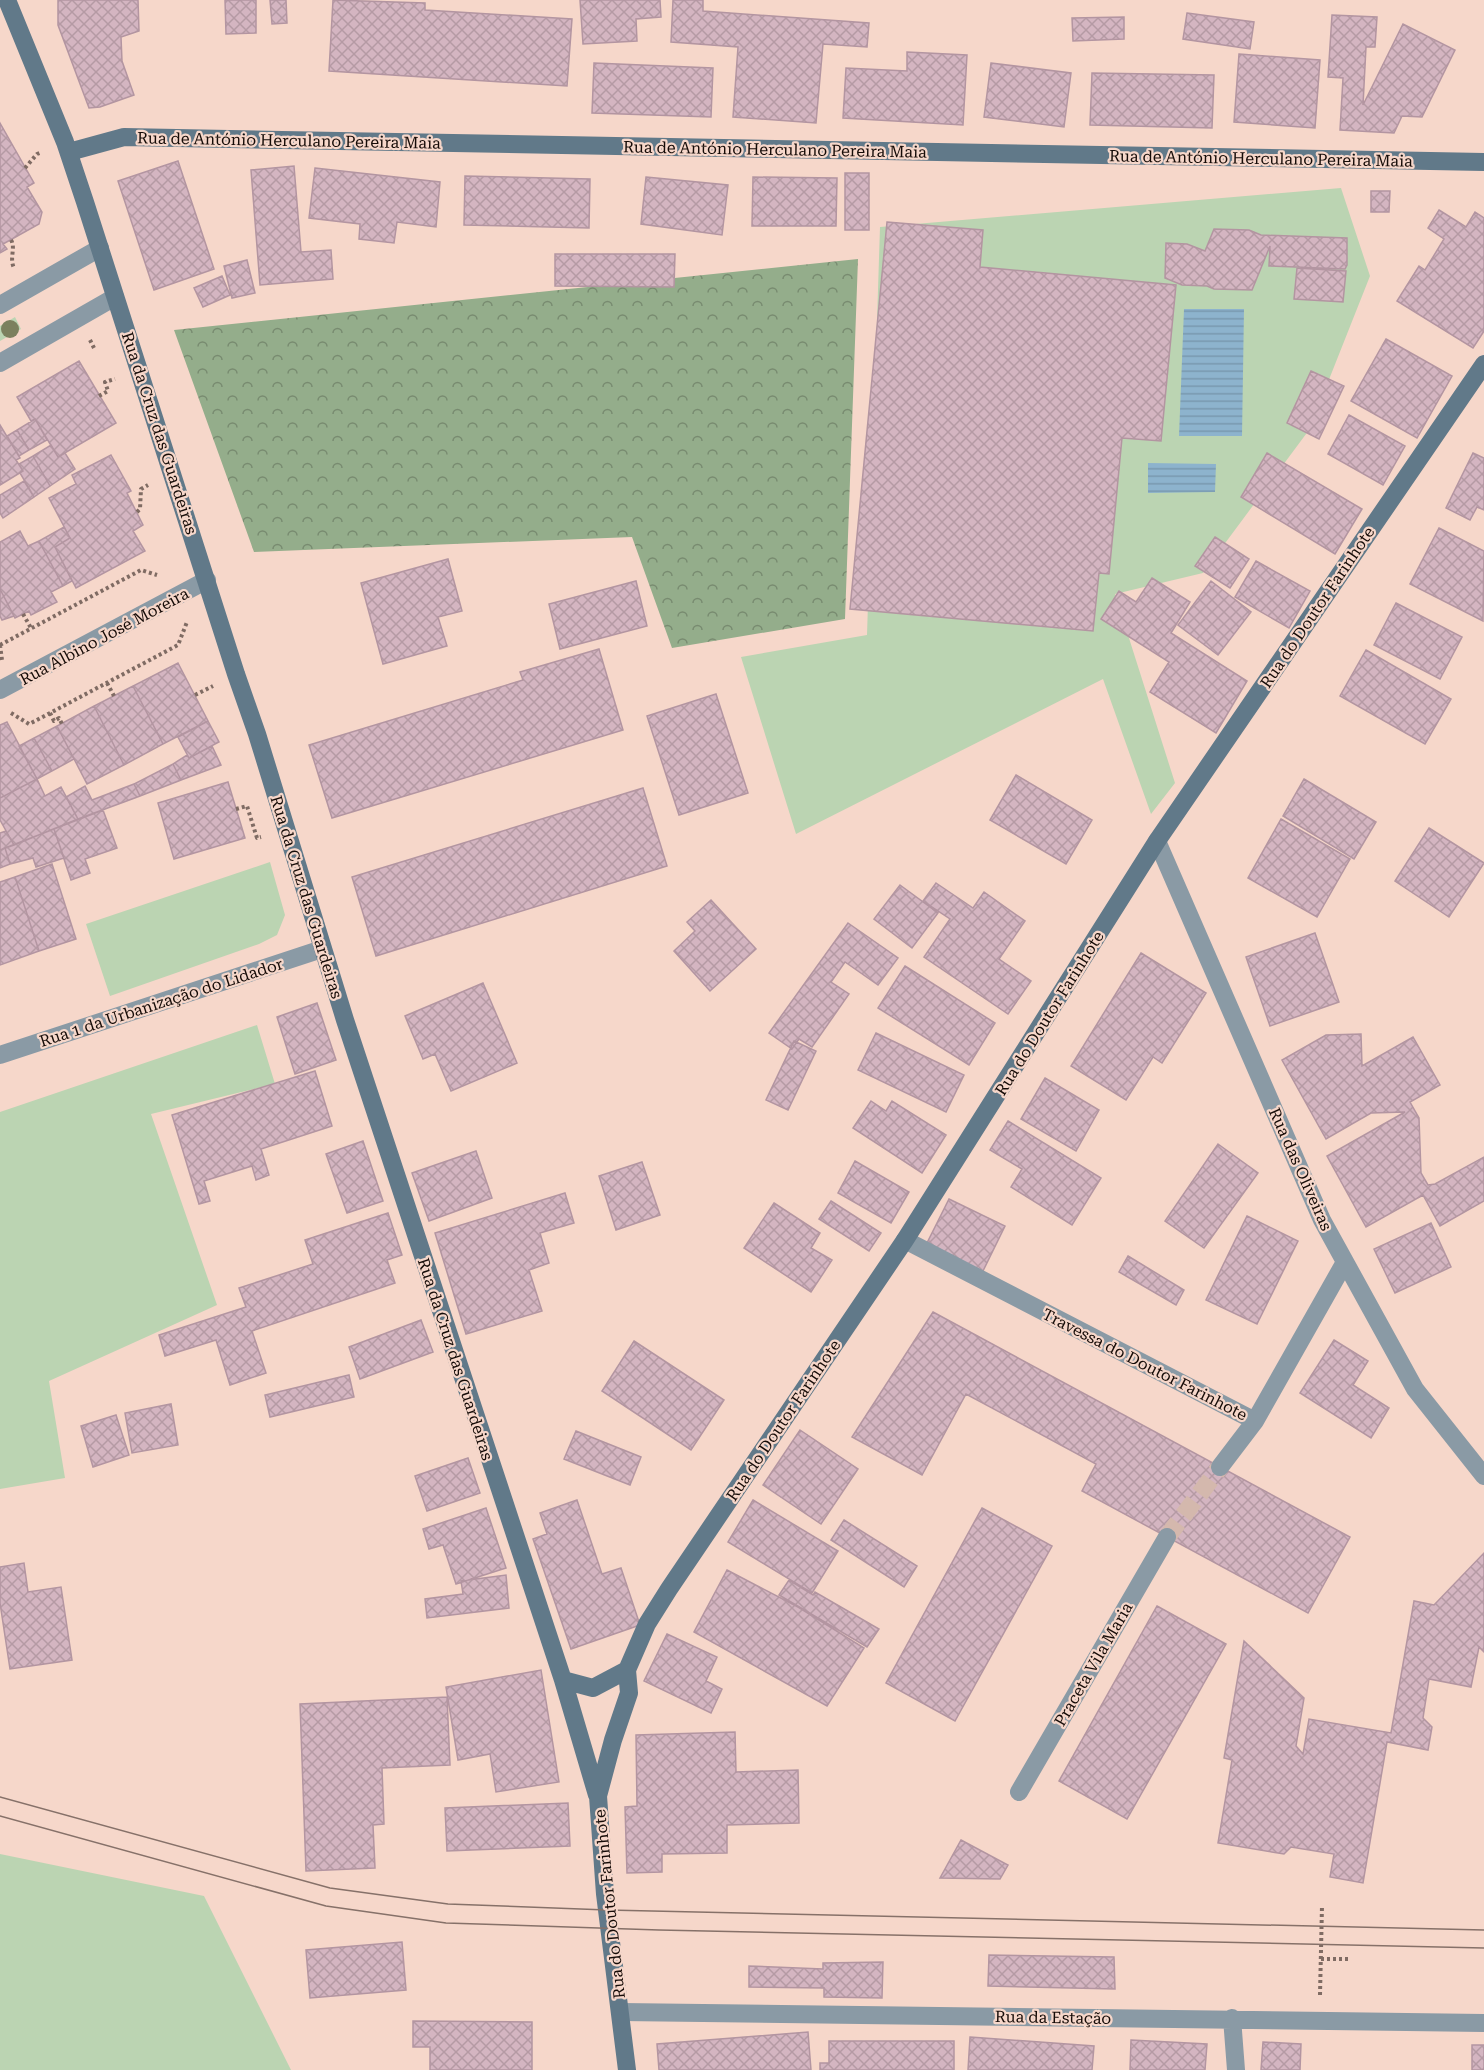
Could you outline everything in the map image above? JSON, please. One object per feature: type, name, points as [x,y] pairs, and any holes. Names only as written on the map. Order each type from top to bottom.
[{"type":"street","name":"Rua da Cruz das Guardeiras","points":[[8,0],[69,152],[257,734],[322,949],[598,1796]]},
{"type":"street","name":"Rua de António Herculano Pereira Maia","points":[[69,152],[124,137],[1484,162]]},
{"type":"street","points":[[0,305],[100,248]]},
{"type":"street","points":[[0,363],[115,297]]},
{"type":"street","name":"Rua do Doutor Farinhote","points":[[627,2070],[605,1894],[598,1796],[629,1693],[627,1670],[648,1624],[669,1589],[905,1239],[1157,841],[1484,364]]},
{"type":"street","name":"Rua Albino José Moreira","points":[[0,690],[207,580]]},
{"type":"street","name":"Rua das Oliveiras","points":[[1157,841],[1322,1220],[1415,1389],[1484,1476]]},
{"type":"street","name":"Rua 1 da Urbanização do Lidador","points":[[0,1055],[322,949]]},
{"type":"street","name":"Travessa do Doutor Farinhote","points":[[905,1239],[1255,1421],[1345,1262]]},
{"type":"street","points":[[1220,1467],[1255,1421]]},
{"type":"street","name":"Praceta Vila Maria","points":[[1019,1792],[1167,1537]]},
{"type":"street","points":[[562,1680],[593,1688],[627,1670]]},
{"type":"street","name":"Rua da Estação","points":[[621,2012],[1484,2023]]},
{"type":"street","points":[[1232,2018],[1236,2070]]},
{"type":"path","points":[[0,645],[141,570]]},
{"type":"path","points":[[23,614],[31,628]]},
{"type":"path","points":[[29,724],[178,645]]},
{"type":"path","points":[[107,682],[114,696]]},
{"type":"path","points":[[50,713],[54,721],[59,718],[62,723]]},
{"type":"path","points":[[1320,2020],[1322,1906]]},
{"type":"path","points":[[1321,1959],[1350,1959]]},
{"type":"green space","points":[[1341,188],[1370,276],[1309,430],[1203,573],[1115,594],[1175,783],[1151,814],[1103,679],[796,834],[741,657],[867,635],[880,227]]},
{"type":"green space","points":[[858,259],[845,619],[672,648],[632,537],[254,552],[174,330]]},
{"type":"green space","points":[[15,317],[21,329],[0,341],[0,326]]},
{"type":"green space","points":[[270,862],[285,915],[277,935],[259,944],[110,996],[86,924]]},
{"type":"green space","points":[[257,1025],[275,1084],[151,1114],[217,1305],[49,1381],[65,1478],[0,1489],[0,1112]]},
{"type":"green space","points":[[0,1854],[204,1896],[291,2070],[0,2070]]},
{"type":"water","points":[[1184,309],[1244,309],[1242,436],[1179,436]]},
{"type":"water","points":[[1148,463],[1216,464],[1215,492],[1148,493]]},
{"type":"building","points":[[58,0],[138,0],[139,31],[121,37],[122,61],[134,95],[100,107],[89,108],[58,25]]},
{"type":"building","points":[[225,0],[256,0],[256,33],[226,34]]},
{"type":"building","points":[[270,0],[286,0],[287,23],[272,24]]},
{"type":"building","points":[[333,0],[425,3],[425,10],[572,19],[567,86],[329,71]]},
{"type":"building","points":[[580,0],[660,0],[661,17],[636,19],[637,41],[583,44]]},
{"type":"building","points":[[673,0],[703,0],[703,11],[869,23],[867,47],[823,44],[816,123],[733,117],[738,47],[671,42]]},
{"type":"building","points":[[1187,13],[1254,22],[1250,49],[1183,39]]},
{"type":"building","points":[[1332,15],[1377,17],[1375,47],[1366,47],[1363,105],[1403,24],[1455,50],[1422,117],[1402,116],[1394,133],[1340,130],[1343,78],[1328,77]]},
{"type":"building","points":[[1124,17],[1124,39],[1073,41],[1072,18]]},
{"type":"building","points":[[907,52],[967,55],[963,125],[843,118],[846,68],[907,71]]},
{"type":"building","points":[[1239,54],[1320,60],[1315,128],[1234,122]]},
{"type":"building","points":[[594,63],[713,68],[711,117],[592,113]]},
{"type":"building","points":[[991,63],[1071,73],[1064,127],[984,117]]},
{"type":"building","points":[[1092,73],[1214,75],[1212,128],[1090,125]]},
{"type":"building","points":[[0,123],[34,183],[27,187],[42,212],[39,224],[3,244],[7,249],[0,253]]},
{"type":"building","points":[[178,161],[214,269],[154,290],[118,181]]},
{"type":"building","points":[[294,166],[301,252],[331,250],[333,279],[260,285],[251,170]]},
{"type":"building","points":[[315,168],[440,182],[436,227],[397,222],[394,243],[359,239],[360,224],[309,218]]},
{"type":"building","points":[[845,173],[869,173],[869,230],[845,230]]},
{"type":"building","points":[[465,176],[590,179],[589,228],[464,225]]},
{"type":"building","points":[[646,177],[728,185],[722,235],[641,224]]},
{"type":"building","points":[[753,177],[837,178],[836,226],[752,226]]},
{"type":"building","points":[[1371,191],[1390,191],[1389,212],[1371,212]]},
{"type":"building","points":[[1439,210],[1466,227],[1475,212],[1484,218],[1484,331],[1473,348],[1397,301],[1419,266],[1425,270],[1444,239],[1428,228]]},
{"type":"building","points":[[887,222],[983,230],[980,267],[1176,285],[1161,441],[1122,438],[1109,574],[1099,573],[1093,631],[850,609]]},
{"type":"building","points":[[1214,229],[1249,230],[1261,235],[1347,238],[1347,265],[1345,269],[1269,266],[1270,246],[1252,290],[1182,285],[1165,278],[1166,243],[1187,244],[1205,251]]},
{"type":"building","points":[[555,254],[675,254],[674,287],[555,286]]},
{"type":"building","points":[[247,260],[255,293],[232,298],[224,266]]},
{"type":"building","points":[[1297,268],[1346,271],[1343,302],[1294,299]]},
{"type":"building","points":[[222,276],[230,295],[203,307],[194,288]]},
{"type":"building","points":[[1386,339],[1452,376],[1417,438],[1351,401]]},
{"type":"building","points":[[79,361],[116,423],[58,457],[35,419],[31,421],[17,397]]},
{"type":"building","points":[[1311,371],[1344,386],[1319,439],[1287,423]]},
{"type":"building","points":[[1349,415],[1405,446],[1383,485],[1328,454]]},
{"type":"building","points":[[35,419],[47,440],[29,450],[17,430]]},
{"type":"building","points":[[0,425],[20,458],[16,460],[23,471],[0,485]]},
{"type":"building","points":[[17,430],[29,450],[19,456],[7,436]]},
{"type":"building","points":[[51,445],[58,457],[65,453],[75,469],[50,486],[33,456]]},
{"type":"building","points":[[1267,453],[1362,509],[1335,554],[1241,497]]},
{"type":"building","points":[[1473,453],[1484,458],[1484,510],[1477,507],[1470,520],[1446,508]]},
{"type":"building","points":[[111,455],[131,491],[127,493],[143,525],[133,531],[145,551],[76,588],[55,547],[70,538],[49,498],[76,484],[72,475]]},
{"type":"building","points":[[33,456],[50,486],[34,497],[20,473],[23,471],[19,464]]},
{"type":"building","points":[[24,481],[34,497],[3,518],[0,513],[0,495]]},
{"type":"building","points":[[64,527],[70,538],[55,547],[72,581],[63,586],[39,541]]},
{"type":"building","points":[[1439,528],[1484,551],[1483,621],[1410,584]]},
{"type":"building","points":[[20,531],[28,546],[39,541],[63,586],[51,592],[57,602],[31,615],[29,611],[15,618],[0,589],[0,542]]},
{"type":"building","points":[[1215,537],[1249,559],[1230,588],[1195,566]]},
{"type":"building","points":[[448,559],[462,611],[438,617],[447,646],[383,664],[361,583]]},
{"type":"building","points":[[1256,561],[1310,591],[1289,628],[1235,597]]},
{"type":"building","points":[[1152,578],[1190,602],[1171,633],[1247,681],[1216,733],[1150,692],[1169,662],[1101,619],[1119,591],[1136,602]]},
{"type":"building","points":[[636,581],[647,626],[560,649],[549,604]]},
{"type":"building","points":[[1211,581],[1251,612],[1218,655],[1178,625]]},
{"type":"building","points":[[0,589],[14,616],[2,620],[0,616]]},
{"type":"building","points":[[1396,603],[1462,637],[1440,679],[1374,645]]},
{"type":"building","points":[[599,649],[623,730],[332,818],[309,745],[523,680],[520,672]]},
{"type":"building","points":[[1366,650],[1451,699],[1425,744],[1340,696]]},
{"type":"building","points":[[178,663],[208,721],[163,744],[133,686]]},
{"type":"building","points":[[133,686],[163,744],[124,765],[94,706]]},
{"type":"building","points":[[716,694],[748,793],[679,815],[647,716]]},
{"type":"building","points":[[94,706],[124,765],[87,784],[57,726]]},
{"type":"building","points":[[208,721],[219,742],[189,758],[178,737]]},
{"type":"building","points":[[7,722],[37,779],[0,798],[0,725]]},
{"type":"building","points":[[57,726],[74,759],[52,771],[34,738]]},
{"type":"building","points":[[34,738],[52,771],[37,779],[19,746]]},
{"type":"building","points":[[212,746],[221,765],[181,780],[173,764],[187,755],[189,758]]},
{"type":"building","points":[[173,764],[181,780],[140,796],[134,784]]},
{"type":"building","points":[[1016,775],[1092,820],[1066,864],[990,820]]},
{"type":"building","points":[[37,779],[45,796],[61,787],[78,819],[14,845],[0,820],[0,798]]},
{"type":"building","points":[[1304,779],[1376,822],[1354,859],[1283,816]]},
{"type":"building","points":[[228,782],[245,838],[174,859],[158,803]]},
{"type":"building","points":[[134,784],[140,796],[78,819],[66,797],[85,786],[92,800]]},
{"type":"building","points":[[643,788],[667,866],[376,956],[352,877]]},
{"type":"building","points":[[103,810],[117,848],[85,859],[90,873],[71,880],[54,829]]},
{"type":"building","points":[[1281,819],[1350,859],[1317,917],[1248,878]]},
{"type":"building","points":[[1429,828],[1484,863],[1449,917],[1395,881]]},
{"type":"building","points":[[54,829],[64,858],[36,867],[33,858],[10,864],[5,848]]},
{"type":"building","points":[[6,831],[14,845],[0,850],[0,833]]},
{"type":"building","points":[[5,848],[10,864],[0,868],[0,850]]},
{"type":"building","points":[[52,864],[76,939],[39,951],[15,877]]},
{"type":"building","points":[[15,877],[39,951],[0,965],[0,882]]},
{"type":"building","points":[[936,883],[973,908],[984,892],[1025,921],[999,959],[1031,981],[1008,1014],[924,957],[950,919],[923,901]]},
{"type":"building","points":[[900,885],[938,913],[912,948],[874,919]]},
{"type":"building","points":[[711,900],[756,949],[710,991],[674,951],[695,931],[687,922]]},
{"type":"building","points":[[848,923],[898,958],[878,985],[845,962],[831,982],[849,994],[812,1047],[799,1039],[792,1049],[769,1033]]},
{"type":"building","points":[[1315,933],[1339,1002],[1270,1026],[1246,957]]},
{"type":"building","points":[[1141,953],[1206,993],[1162,1063],[1153,1057],[1126,1100],[1071,1066]]},
{"type":"building","points":[[905,966],[995,1023],[969,1065],[878,1008]]},
{"type":"building","points":[[483,983],[517,1063],[451,1091],[435,1054],[423,1059],[405,1016]]},
{"type":"building","points":[[317,1003],[336,1060],[295,1074],[277,1017]]},
{"type":"building","points":[[876,1033],[964,1075],[946,1112],[858,1070]]},
{"type":"building","points":[[1361,1034],[1362,1066],[1413,1037],[1440,1085],[1410,1102],[1419,1118],[1421,1173],[1428,1185],[1435,1184],[1484,1157],[1484,1201],[1440,1226],[1423,1195],[1366,1227],[1327,1156],[1405,1112],[1371,1113],[1326,1139],[1282,1060],[1326,1035]]},
{"type":"building","points":[[794,1041],[816,1051],[788,1110],[766,1100]]},
{"type":"building","points":[[315,1071],[332,1126],[261,1149],[269,1175],[256,1180],[252,1166],[204,1181],[210,1201],[199,1204],[172,1115]]},
{"type":"building","points":[[1045,1078],[1099,1110],[1076,1151],[1021,1119]]},
{"type":"building","points":[[871,1101],[886,1111],[892,1101],[946,1135],[922,1173],[853,1128]]},
{"type":"building","points":[[1008,1121],[1101,1178],[1072,1225],[1011,1187],[1022,1169],[990,1150]]},
{"type":"building","points":[[363,1141],[383,1201],[347,1213],[326,1154]]},
{"type":"building","points":[[1218,1144],[1258,1173],[1204,1248],[1165,1221]]},
{"type":"building","points":[[476,1151],[492,1198],[429,1221],[412,1173]]},
{"type":"building","points":[[855,1161],[909,1192],[891,1223],[838,1193]]},
{"type":"building","points":[[642,1162],[660,1215],[616,1230],[599,1176]]},
{"type":"building","points":[[565,1193],[574,1223],[540,1233],[549,1263],[529,1270],[542,1311],[466,1334],[435,1233]]},
{"type":"building","points":[[949,1199],[1005,1226],[982,1273],[926,1245]]},
{"type":"building","points":[[831,1201],[881,1233],[869,1251],[819,1219]]},
{"type":"building","points":[[774,1203],[820,1233],[811,1248],[832,1260],[811,1292],[744,1248]]},
{"type":"building","points":[[388,1213],[402,1255],[387,1260],[395,1283],[252,1331],[266,1373],[230,1385],[216,1340],[165,1356],[159,1335],[246,1307],[239,1288],[313,1264],[305,1240]]},
{"type":"building","points":[[1247,1216],[1298,1241],[1257,1324],[1206,1300]]},
{"type":"building","points":[[1431,1223],[1451,1267],[1395,1293],[1374,1249]]},
{"type":"building","points":[[1128,1256],[1184,1290],[1176,1305],[1119,1272]]},
{"type":"building","points":[[933,1312],[1350,1537],[1308,1613],[1082,1491],[1096,1464],[966,1394],[922,1475],[852,1437]]},
{"type":"building","points":[[421,1320],[433,1352],[360,1379],[349,1347]]},
{"type":"building","points":[[1334,1340],[1368,1361],[1353,1385],[1389,1408],[1371,1438],[1300,1393]]},
{"type":"building","points":[[634,1341],[724,1400],[691,1450],[602,1391]]},
{"type":"building","points":[[349,1375],[354,1397],[270,1417],[265,1395]]},
{"type":"building","points":[[171,1404],[178,1445],[132,1453],[125,1413]]},
{"type":"building","points":[[116,1415],[129,1455],[93,1467],[81,1426]]},
{"type":"building","points":[[800,1430],[858,1469],[821,1524],[763,1485]]},
{"type":"building","points":[[576,1431],[641,1457],[630,1485],[564,1459]]},
{"type":"building","points":[[468,1458],[480,1493],[427,1511],[415,1476]]},
{"type":"building","points":[[577,1500],[602,1574],[621,1568],[640,1625],[571,1649],[533,1539],[547,1534],[540,1513]]},
{"type":"building","points":[[753,1500],[838,1551],[812,1593],[728,1542]]},
{"type":"building","points":[[486,1508],[506,1568],[456,1584],[443,1545],[429,1549],[423,1529]]},
{"type":"building","points":[[982,1508],[1052,1546],[955,1721],[886,1683]]},
{"type":"building","points":[[844,1520],[917,1566],[904,1587],[831,1540]]},
{"type":"building","points":[[1484,1553],[1484,1652],[1479,1647],[1471,1687],[1429,1679],[1423,1718],[1432,1727],[1428,1750],[1387,1742],[1363,1883],[1330,1877],[1334,1854],[1291,1847],[1284,1854],[1218,1843],[1232,1760],[1224,1758],[1244,1641],[1304,1698],[1296,1746],[1303,1754],[1309,1719],[1391,1733],[1414,1601],[1434,1605]]},
{"type":"building","points":[[24,1563],[28,1592],[61,1587],[72,1660],[10,1669],[0,1603],[0,1567]]},
{"type":"building","points":[[727,1570],[798,1607],[864,1648],[827,1706],[694,1632]]},
{"type":"building","points":[[506,1575],[509,1608],[427,1618],[425,1599],[463,1594],[461,1581]]},
{"type":"building","points":[[789,1580],[813,1595],[815,1592],[879,1629],[867,1647],[779,1595]]},
{"type":"building","points":[[1157,1606],[1226,1644],[1127,1819],[1059,1781]]},
{"type":"building","points":[[667,1634],[717,1657],[706,1681],[722,1689],[711,1713],[644,1681]]},
{"type":"building","points":[[541,1670],[559,1782],[496,1792],[490,1754],[458,1760],[446,1687]]},
{"type":"building","points":[[447,1697],[450,1765],[382,1768],[384,1824],[373,1825],[375,1868],[306,1871],[300,1704]]},
{"type":"building","points":[[735,1732],[736,1772],[798,1770],[799,1823],[727,1825],[727,1853],[662,1854],[662,1872],[627,1873],[625,1807],[637,1806],[636,1735]]},
{"type":"building","points":[[568,1803],[570,1846],[447,1851],[445,1808]]},
{"type":"building","points":[[961,1840],[1008,1865],[1000,1879],[940,1878]]},
{"type":"building","points":[[402,1942],[406,1990],[310,1998],[306,1950]]},
{"type":"building","points":[[989,1955],[1114,1957],[1115,1989],[988,1986]]},
{"type":"building","points":[[883,1962],[882,1998],[824,1997],[824,1988],[749,1987],[749,1966],[823,1969],[823,1963]]},
{"type":"building","points":[[413,2021],[532,2022],[532,2070],[430,2070],[430,2047],[413,2047]]},
{"type":"building","points":[[808,2032],[811,2070],[659,2070],[657,2044]]},
{"type":"building","points":[[970,2037],[1094,2046],[1092,2070],[968,2070]]},
{"type":"building","points":[[1131,2040],[1207,2044],[1205,2070],[1130,2070]]},
{"type":"building","points":[[829,2041],[954,2041],[954,2070],[820,2070],[820,2063],[829,2063]]},
{"type":"building","points":[[1263,2042],[1301,2044],[1300,2070],[1261,2070]]},
{"type":"building","points":[[1472,2045],[1484,2045],[1484,2070],[1472,2070]]},
{"type":"tunnel","points":[[1167,1537],[1220,1467]]},
{"type":"tram line","points":[[0,1797],[330,1888],[448,1904],[607,1910],[1484,1930]]},
{"type":"tram line","points":[[0,1816],[326,1906],[446,1923],[659,1930],[1484,1948]]}]
